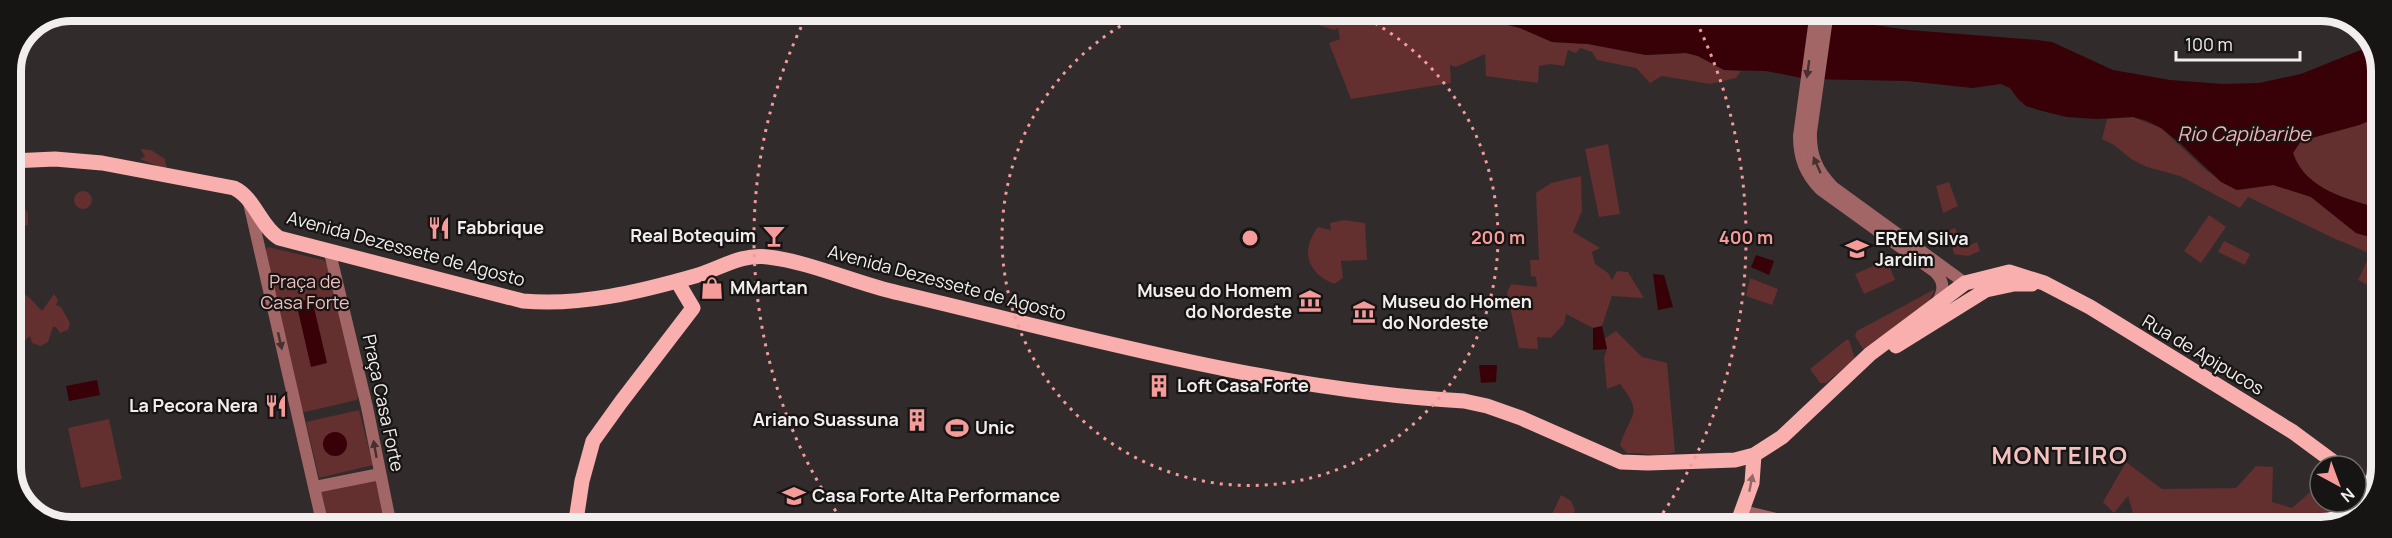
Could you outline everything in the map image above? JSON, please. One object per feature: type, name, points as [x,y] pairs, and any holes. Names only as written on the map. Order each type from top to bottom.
[{"type":"main road","name":"Avenida Dezessete de Agosto","points":[[21,161],[55,159],[102,163],[234,188],[240,191],[276,236],[330,253],[523,301],[574,301],[646,290],[745,257],[772,257],[897,293],[1158,356],[1301,383],[1464,400],[1487,406],[1621,462],[1724,462],[1754,454],[1782,437],[1870,354],[1965,283],[2009,272],[2044,283]]},
{"type":"main road","points":[[576,517],[582,481],[593,441],[693,308],[684,279]]},
{"type":"main road","points":[[1925,329],[1929,322],[1960,292],[1965,283]]},
{"type":"main road","name":"Avenida Dezessete de Agosto","points":[[1863,362],[1878,357],[1986,290],[2014,284],[2044,283]]},
{"type":"main road","name":"Rua de Apipucos","points":[[2044,283],[2090,307],[2292,432],[2322,454]]},
{"type":"main road","points":[[1740,517],[1752,483],[1754,454]]},
{"type":"street","points":[[1815,21],[1799,136],[1802,164],[1810,179],[1821,190],[1940,269],[1965,283]]},
{"type":"street","points":[[1827,21],[1811,132],[1814,161],[1822,176],[1833,187],[1940,269]]},
{"type":"street","points":[[249,202],[321,517]]},
{"type":"street","name":"Praça Casa Forte","points":[[330,253],[367,407],[389,517]]},
{"type":"street","points":[[1936,305],[1943,288],[1940,269]]},
{"type":"street","points":[[315,487],[380,474]]},
{"type":"street","points":[[1743,511],[1768,517]]},
{"type":"green space","points":[[1305,21],[1492,21],[1520,28],[1552,42],[1588,44],[1646,55],[1686,53],[1698,56],[1724,70],[1741,71],[1736,78],[1710,84],[1662,76],[1650,83],[1636,68],[1597,60],[1592,52],[1580,48],[1576,53],[1568,50],[1564,66],[1550,64],[1539,66],[1538,83],[1486,76],[1485,54],[1456,67],[1450,65],[1451,83],[1351,99],[1329,43],[1340,39],[1338,28],[1334,30]]},
{"type":"green space","points":[[2133,117],[2161,128],[2206,170],[2236,190],[2273,185],[2311,197],[2356,233],[2371,237],[2371,254],[2248,197],[2240,208],[2180,176],[2147,167],[2131,159],[2114,145],[2102,139],[2107,119]]},
{"type":"green space","points":[[2371,120],[2371,206],[2342,197],[2317,184],[2299,166],[2293,153],[2300,141]]},
{"type":"green space","points":[[1608,144],[1620,214],[1599,217],[1585,149]]},
{"type":"green space","points":[[140,149],[151,150],[165,159],[167,170],[140,159],[145,156]]},
{"type":"green space","points":[[1581,176],[1582,211],[1573,232],[1600,248],[1592,252],[1595,264],[1608,273],[1612,280],[1617,271],[1628,272],[1644,298],[1612,296],[1602,326],[1593,328],[1566,314],[1564,324],[1551,338],[1537,337],[1538,349],[1519,348],[1507,293],[1511,284],[1537,287],[1536,277],[1531,276],[1530,260],[1539,260],[1536,193],[1551,183]]},
{"type":"green space","points":[[1949,182],[1958,206],[1943,213],[1936,186]]},
{"type":"green space","points":[[79,191],[87,191],[92,196],[90,207],[79,209],[74,204],[74,196]]},
{"type":"green space","points":[[21,204],[28,213],[28,225],[21,227]]},
{"type":"green space","points":[[2209,215],[2226,227],[2201,263],[2184,251]]},
{"type":"green space","points":[[1344,220],[1365,223],[1367,260],[1341,261],[1343,278],[1334,284],[1318,274],[1312,267],[1308,253],[1309,244],[1318,227],[1331,230],[1330,223]]},
{"type":"green space","points":[[1955,228],[1963,248],[1977,242],[1980,251],[1968,256],[1954,254],[1948,231]]},
{"type":"green space","points":[[2224,241],[2250,254],[2245,265],[2218,252]]},
{"type":"green space","name":"Praça de Casa Forte","points":[[268,247],[323,260],[330,266],[357,400],[302,411],[265,250]]},
{"type":"green space","points":[[1887,260],[1895,280],[1864,294],[1855,274]]},
{"type":"green space","points":[[2367,261],[2371,263],[2371,287],[2358,280]]},
{"type":"green space","points":[[1750,278],[1778,289],[1772,305],[1746,296]]},
{"type":"green space","points":[[1935,289],[1928,304],[1867,350],[1863,349],[1855,336],[1857,331]]},
{"type":"green space","points":[[21,293],[42,311],[54,294],[58,300],[56,305],[61,307],[70,323],[68,330],[60,333],[56,327],[53,327],[48,342],[41,346],[32,343],[30,336],[24,341],[21,338]]},
{"type":"green space","points":[[1616,331],[1642,357],[1667,363],[1675,452],[1657,455],[1627,453],[1620,445],[1633,414],[1633,408],[1632,402],[1620,384],[1607,389],[1605,338]]},
{"type":"green space","points":[[1849,340],[1855,359],[1826,383],[1820,383],[1810,369]]},
{"type":"green space","points":[[359,410],[373,465],[319,478],[306,422]]},
{"type":"green space","points":[[109,419],[122,479],[81,488],[68,428]]},
{"type":"green space","points":[[2126,462],[2162,489],[2236,488],[2256,466],[2273,467],[2272,502],[2292,508],[2308,494],[2308,514],[2329,514],[2330,516],[2134,517],[2128,496],[2114,513],[2103,502]]},
{"type":"green space","points":[[375,477],[384,517],[327,517],[321,491]]},
{"type":"green space","points":[[1561,495],[1571,501],[1575,510],[1572,517],[1551,517]]},
{"type":"water","name":"Rio Capibaribe","points":[[1492,21],[1846,21],[1909,30],[2052,42],[2113,70],[2170,80],[2223,84],[2259,83],[2301,74],[2365,48],[2371,67],[2371,120],[2301,141],[2293,153],[2299,166],[2317,184],[2342,197],[2371,206],[2371,237],[2356,233],[2311,197],[2273,185],[2237,190],[2221,182],[2181,144],[2161,128],[2147,121],[2133,117],[2096,119],[2067,117],[2042,111],[2026,106],[2010,88],[2001,84],[1972,88],[1908,81],[1807,79],[1766,71],[1724,70],[1698,56],[1686,53],[1646,55],[1588,44],[1552,42],[1520,28]]},
{"type":"water","points":[[1756,255],[1774,261],[1769,275],[1751,267]]},
{"type":"water","points":[[1653,274],[1664,275],[1673,307],[1658,310]]},
{"type":"water","points":[[312,299],[327,363],[311,367],[296,302]]},
{"type":"water","points":[[1602,326],[1607,349],[1593,350],[1593,328]]},
{"type":"water","points":[[1479,365],[1497,365],[1496,382],[1481,383]]},
{"type":"water","points":[[97,380],[100,395],[69,401],[66,386]]},
{"type":"water","points":[[335,432],[344,435],[347,444],[344,453],[335,456],[326,453],[323,444],[326,435]]},
{"type":"place","name":"Fabbrique","points":[[439,228]]},
{"type":"place","name":"Real Botequim","points":[[774,236]]},
{"type":"place","name":"EREM Silva Jardim","points":[[1857,249]]},
{"type":"place","name":"MMartan","points":[[712,288]]},
{"type":"place","name":"Museu do Homem do Nordeste","points":[[1310,301]]},
{"type":"place","name":"Museu do Homen do Nordeste","points":[[1364,312]]},
{"type":"place","name":"Loft Casa Forte","points":[[1159,386]]},
{"type":"place","name":"La Pecora Nera","points":[[276,406]]},
{"type":"place","name":"Ariano Suassuna","points":[[917,420]]},
{"type":"place","name":"Unic","points":[[957,428]]},
{"type":"place","name":"Casa Forte Alta Performance","points":[[794,496]]},
{"type":"district","name":"MONTEIRO","points":[[2060,456]]}]
